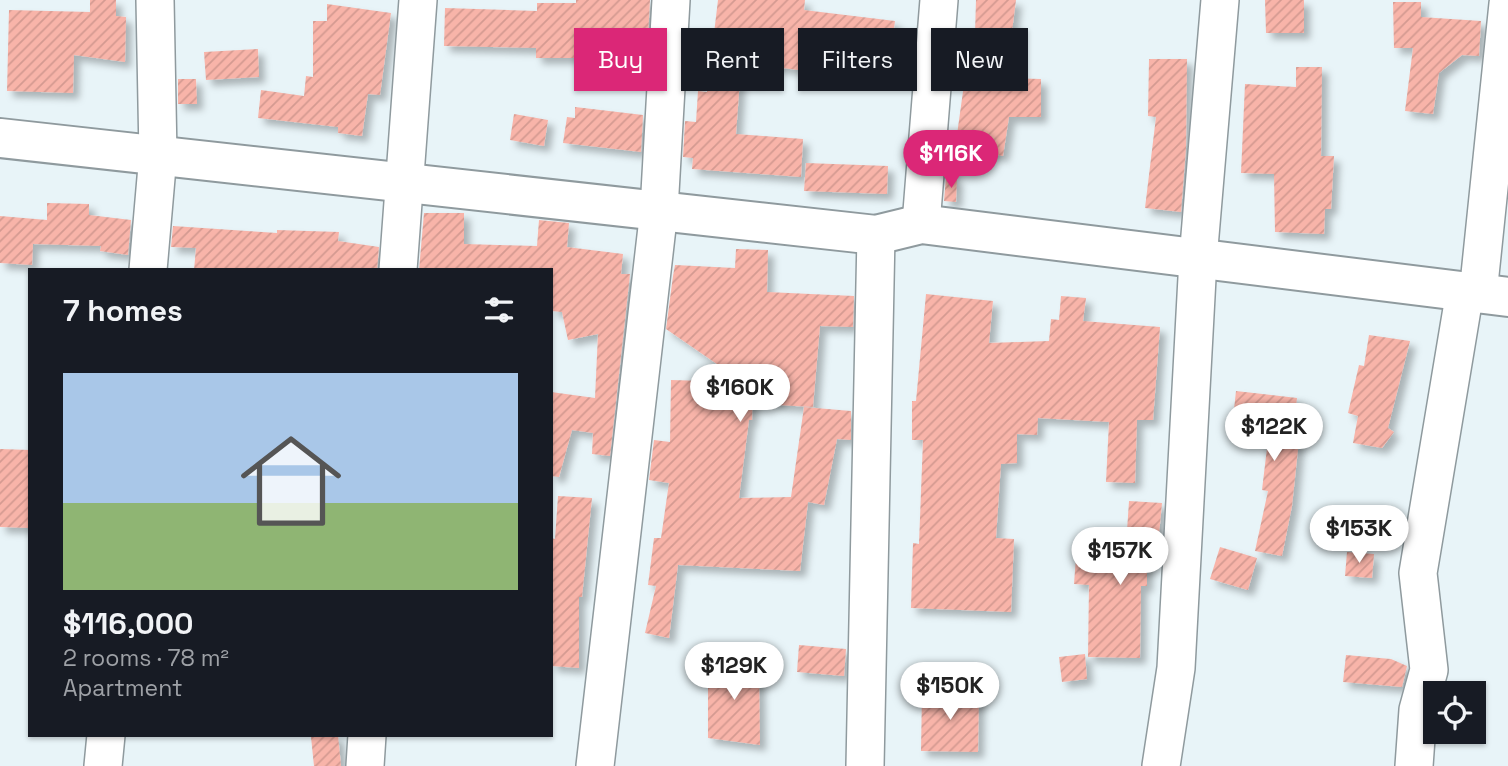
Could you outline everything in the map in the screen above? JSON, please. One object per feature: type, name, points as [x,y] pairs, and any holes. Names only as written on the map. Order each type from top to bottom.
[{"type":"street","points":[[148,268],[158,155],[155,0]]},
{"type":"street","points":[[398,268],[418,0]]},
{"type":"street","points":[[595,766],[659,210],[671,0]]},
{"type":"street","points":[[920,225],[939,0]]},
{"type":"street","points":[[1161,766],[1176,668],[1198,259],[1220,0]]},
{"type":"street","points":[[1414,766],[1418,709],[1429,670],[1418,573],[1484,294],[1508,4]]},
{"type":"street","points":[[0,138],[876,235],[920,225],[1484,294]]},
{"type":"street","points":[[865,766],[876,235]]},
{"type":"street","points":[[103,766],[106,737]]},
{"type":"street","points":[[365,766],[367,737]]},
{"type":"building","points":[[90,0],[116,0],[116,16],[126,17],[125,62],[74,55],[73,93],[7,91],[9,10],[90,12]]},
{"type":"building","points":[[576,0],[650,0],[648,28],[574,28],[574,58],[536,58],[536,48],[444,46],[445,8],[537,11],[537,3],[576,3]]},
{"type":"building","points":[[718,0],[805,0],[804,10],[895,21],[894,28],[798,28],[798,70],[784,68],[784,28],[715,28]]},
{"type":"building","points":[[976,0],[1016,0],[1012,28],[975,28]]},
{"type":"building","points":[[1265,0],[1304,0],[1304,33],[1266,33]]},
{"type":"building","points":[[1393,2],[1421,2],[1421,17],[1481,21],[1479,56],[1462,55],[1439,73],[1433,114],[1405,111],[1413,48],[1394,48]]},
{"type":"building","points":[[327,4],[391,13],[380,95],[368,94],[362,136],[338,133],[338,127],[258,118],[261,90],[304,96],[306,76],[313,77],[313,21],[327,21]]},
{"type":"building","points":[[258,49],[259,77],[206,80],[204,52]]},
{"type":"building","points":[[1149,59],[1187,59],[1186,148],[1181,212],[1145,208],[1156,117],[1148,116]]},
{"type":"building","points":[[1296,67],[1322,67],[1321,156],[1334,156],[1331,209],[1325,209],[1324,234],[1275,232],[1274,174],[1241,173],[1245,84],[1296,87]]},
{"type":"building","points":[[178,79],[196,79],[197,104],[178,104]]},
{"type":"building","points":[[1028,79],[1041,79],[1041,117],[1009,117],[1003,156],[955,149],[963,91],[1028,91]]},
{"type":"building","points":[[698,91],[739,91],[736,134],[803,139],[801,177],[692,169],[693,158],[683,157],[685,121],[696,122]]},
{"type":"building","points":[[575,107],[643,115],[641,152],[563,143],[567,117],[575,118]]},
{"type":"building","points":[[514,114],[548,120],[544,146],[510,140]]},
{"type":"building","points":[[806,163],[888,166],[887,194],[804,191]]},
{"type":"building","points":[[946,177],[957,178],[956,202],[944,201]]},
{"type":"building","points":[[47,203],[89,204],[89,215],[131,220],[128,255],[100,251],[101,246],[33,244],[32,265],[0,263],[0,216],[47,220]]},
{"type":"building","points":[[424,213],[464,213],[464,244],[537,246],[539,220],[569,223],[567,247],[623,254],[621,274],[630,274],[610,456],[592,454],[593,433],[572,430],[559,477],[553,476],[553,392],[595,398],[598,334],[568,340],[562,312],[553,311],[553,268],[419,268]]},
{"type":"building","points":[[173,226],[277,233],[277,230],[339,232],[338,241],[379,247],[377,268],[194,268],[196,248],[171,247]]},
{"type":"building","points":[[736,249],[768,250],[767,292],[854,296],[853,327],[820,326],[813,407],[777,405],[753,388],[752,420],[749,420],[739,498],[791,497],[804,407],[851,411],[851,440],[837,439],[824,505],[808,502],[800,571],[678,565],[669,638],[645,633],[656,586],[648,585],[654,538],[661,538],[669,483],[649,480],[654,440],[670,442],[671,380],[743,382],[666,329],[673,276],[675,265],[735,268]]},
{"type":"building","points":[[926,294],[993,301],[989,343],[1049,341],[1051,319],[1059,320],[1061,296],[1086,298],[1083,321],[1160,327],[1153,420],[1137,420],[1135,483],[1106,482],[1109,422],[1038,418],[1037,435],[1017,434],[1017,463],[1001,464],[996,538],[1014,539],[1011,612],[911,608],[913,543],[919,544],[923,440],[912,440],[912,401],[916,401]]},
{"type":"building","points":[[1369,335],[1410,341],[1388,428],[1394,432],[1382,448],[1353,443],[1358,416],[1348,413],[1359,365],[1364,366]]},
{"type":"building","points":[[1236,391],[1297,398],[1292,440],[1299,440],[1292,506],[1282,556],[1255,551],[1268,491],[1262,490],[1270,423],[1233,419]]},
{"type":"building","points":[[0,449],[28,450],[28,528],[0,527]]},
{"type":"building","points":[[558,496],[592,498],[582,597],[579,597],[579,668],[553,666]]},
{"type":"building","points":[[1129,501],[1162,503],[1158,545],[1147,544],[1147,586],[1141,586],[1140,658],[1088,657],[1089,585],[1074,584],[1076,557],[1125,561]]},
{"type":"building","points":[[1220,547],[1257,558],[1248,590],[1210,579]]},
{"type":"building","points":[[1347,552],[1374,554],[1372,578],[1345,576]]},
{"type":"building","points":[[799,645],[846,649],[844,676],[797,672]]},
{"type":"building","points":[[1085,654],[1087,679],[1062,682],[1059,657]]},
{"type":"building","points":[[1346,655],[1391,659],[1407,666],[1402,687],[1343,682]]},
{"type":"building","points":[[708,662],[759,664],[760,745],[708,738]]},
{"type":"building","points":[[922,692],[979,692],[978,752],[921,751]]},
{"type":"building","points":[[311,737],[338,737],[341,766],[314,766]]}]
